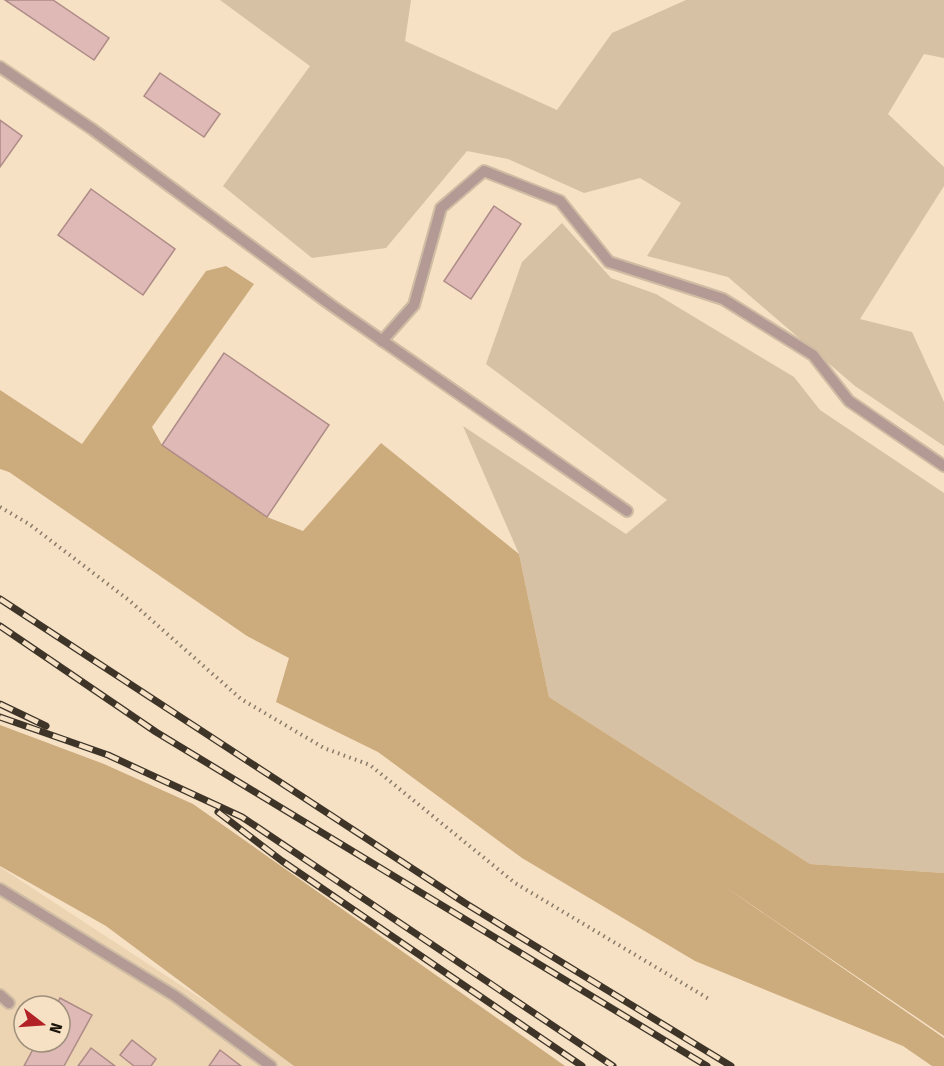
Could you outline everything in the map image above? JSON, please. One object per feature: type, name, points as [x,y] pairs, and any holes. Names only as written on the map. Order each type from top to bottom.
[{"type":"lane","points":[[0,67],[92,129],[382,340],[627,511]]},
{"type":"lane","points":[[382,340],[414,305],[441,208],[484,171],[560,201],[609,262],[723,299],[813,355],[849,401],[944,466]]},
{"type":"lane","points":[[0,889],[175,996],[271,1066]]},
{"type":"lane","points":[[0,995],[9,1003]]},
{"type":"path","points":[[0,507],[29,524],[129,601],[241,699],[324,748],[370,765],[515,883],[709,999]]},
{"type":"shaded area","points":[[220,0],[411,0],[405,41],[557,110],[612,33],[686,0],[944,0],[944,58],[924,54],[888,114],[944,167],[944,186],[860,319],[912,332],[944,402],[944,446],[855,386],[728,277],[647,256],[681,203],[640,178],[584,193],[508,159],[467,151],[386,248],[312,258],[223,186],[310,66]]},
{"type":"shaded area","points":[[562,223],[611,278],[656,294],[794,377],[820,410],[944,493],[944,873],[810,864],[549,697],[519,554],[463,426],[626,534],[667,500],[486,364],[522,262]]},
{"type":"shaded area","points":[[226,266],[254,284],[152,427],[162,445],[267,517],[303,531],[381,443],[519,554],[549,697],[810,864],[944,873],[944,1036],[718,882],[944,1038],[944,1066],[932,1066],[903,1046],[695,961],[522,858],[378,752],[276,702],[289,658],[247,636],[9,472],[0,469],[0,390],[82,444],[206,271]]},
{"type":"shaded area","points":[[0,725],[104,764],[193,804],[565,1066],[294,1066],[106,926],[0,866]]},
{"type":"shaded area","points":[[0,867],[304,1066],[0,1066]]},
{"type":"building","points":[[5,0],[53,0],[109,38],[94,60]]},
{"type":"building","points":[[160,73],[220,114],[204,137],[144,96]]},
{"type":"building","points":[[0,120],[22,136],[0,167]]},
{"type":"building","points":[[91,189],[175,249],[143,295],[58,235]]},
{"type":"building","points":[[494,206],[521,224],[471,299],[444,281]]},
{"type":"building","points":[[224,353],[329,425],[267,517],[162,445]]},
{"type":"building","points":[[72,1004],[92,1015],[72,1051]]},
{"type":"building","points":[[132,1040],[156,1059],[151,1066],[134,1066],[120,1055]]},
{"type":"building","points":[[91,1048],[115,1066],[78,1066]]},
{"type":"building","points":[[220,1050],[241,1066],[209,1066]]},
{"type":"building","points":[[30,1054],[71,1054],[64,1066],[24,1066]]},
{"type":"railway","points":[[0,599],[465,903],[731,1066]]},
{"type":"railway","points":[[0,626],[156,732],[707,1066]]},
{"type":"railway","points":[[0,704],[46,726]]},
{"type":"railway","points":[[0,717],[108,755],[242,817],[613,1066]]},
{"type":"railway","points":[[218,812],[282,861],[582,1066]]}]
